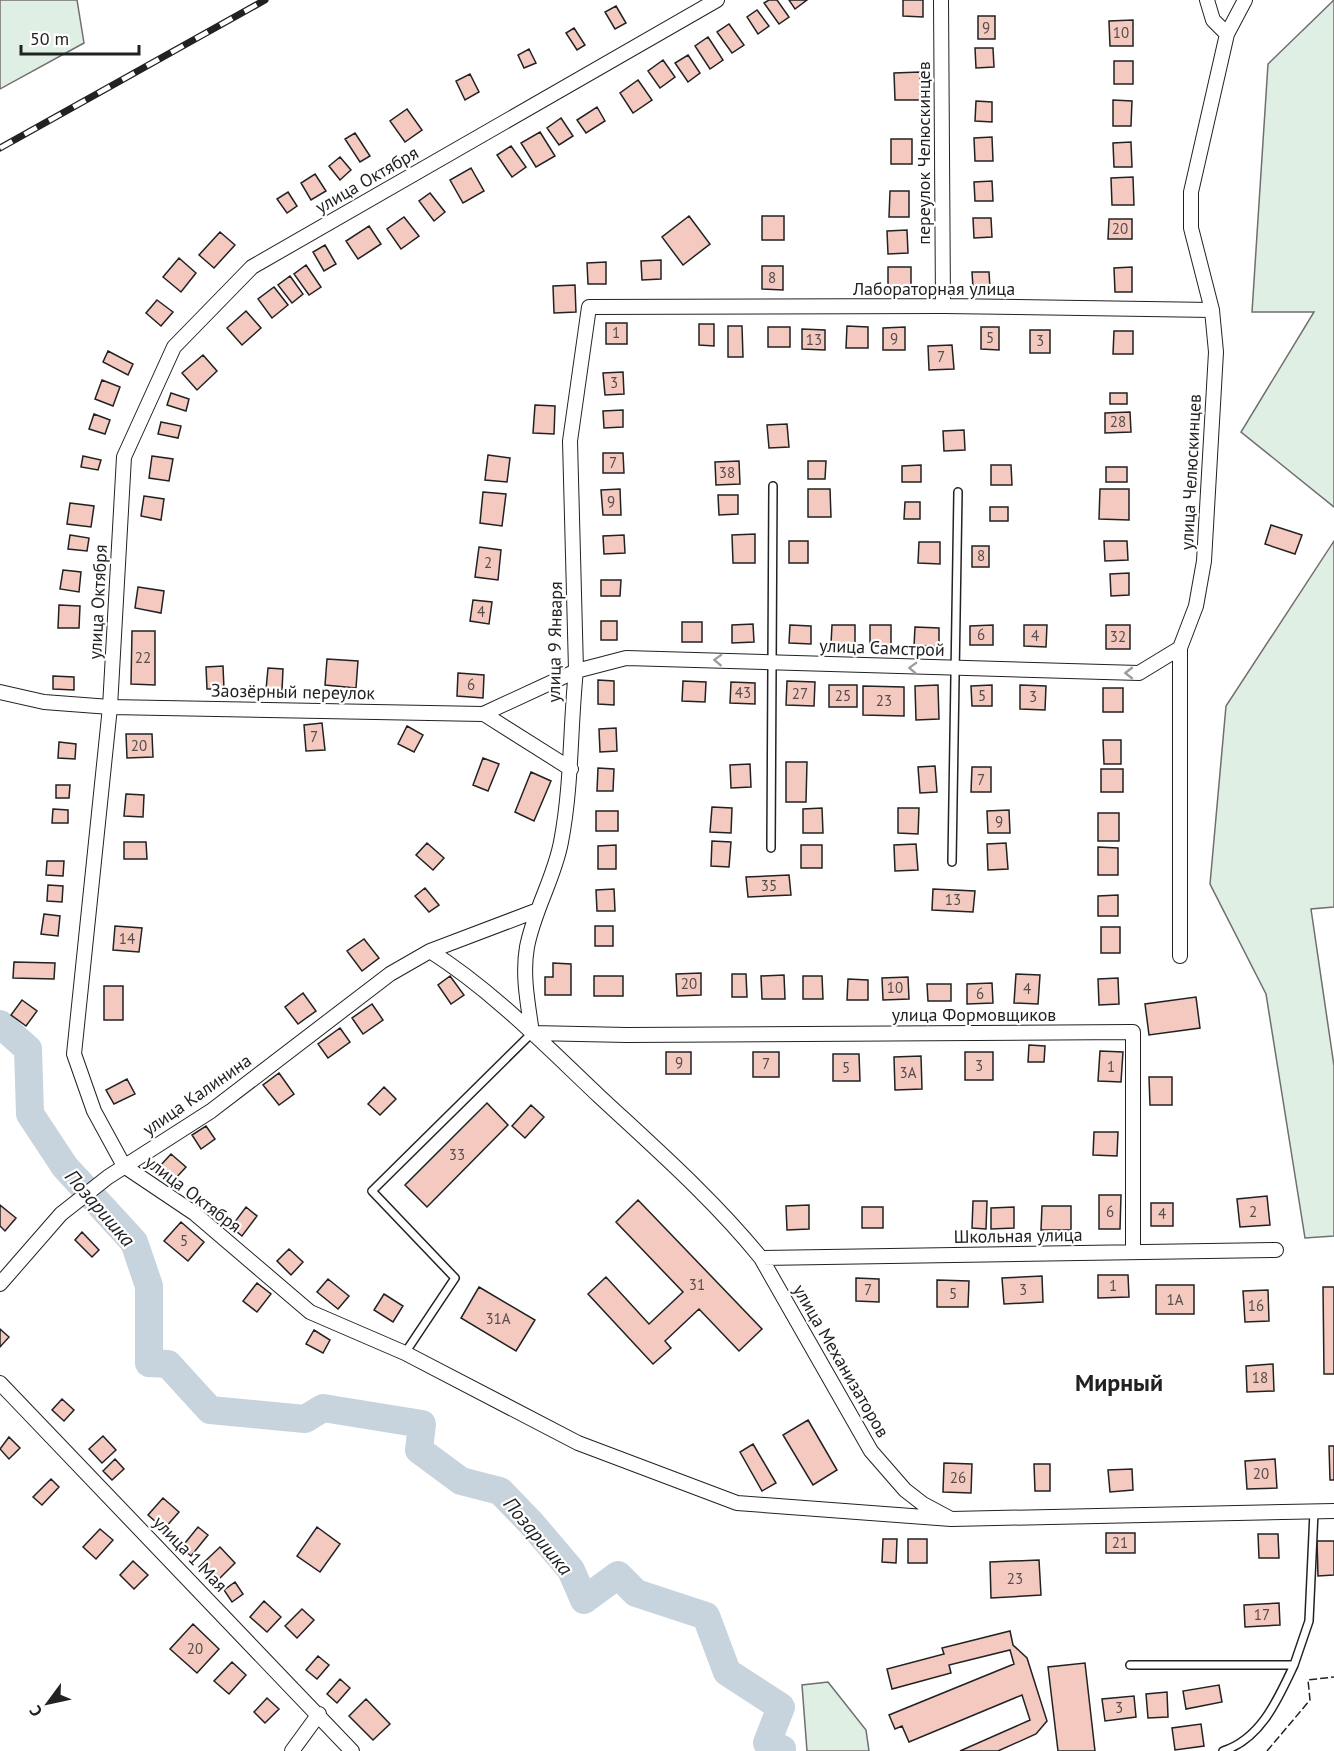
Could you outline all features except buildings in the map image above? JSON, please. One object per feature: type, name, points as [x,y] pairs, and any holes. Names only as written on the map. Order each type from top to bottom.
[{"type":"street","name":"улица Октября","points":[[717,0],[252,267],[174,347],[124,457],[110,707],[74,1054],[94,1112],[124,1166],[194,1213],[310,1312],[405,1353],[578,1443],[737,1503],[951,1519]]},
{"type":"street","name":"переулок Челюскинцев","points":[[941,0],[943,306]]},
{"type":"street","points":[[1207,0],[1213,20],[1227,34]]},
{"type":"street","name":"улица Челюскинцев","points":[[1180,956],[1180,648],[1196,606],[1204,561],[1216,352],[1212,310],[1195,248],[1190,209],[1195,172],[1227,34],[1245,0]]},
{"type":"street","name":"Лабораторная улица","points":[[589,307],[943,306],[1212,310]]},
{"type":"street","name":"улица 9 Января","points":[[532,1033],[525,981],[527,957],[538,910],[551,881],[561,843],[571,769],[572,703],[576,671],[570,441],[589,307]]},
{"type":"street","name":"улица Самстрой","points":[[576,671],[626,658],[1139,673],[1180,648]]},
{"type":"street","name":"Заозёрный переулок","points":[[0,692],[44,702],[110,707],[484,714],[576,671]]},
{"type":"street","points":[[484,714],[571,769]]},
{"type":"street","name":"улица Калинина","points":[[0,1284],[61,1214],[124,1166],[212,1111],[390,974],[430,951],[538,910]]},
{"type":"street","name":"улица Механизаторов","points":[[430,951],[473,980],[710,1200],[761,1258],[872,1451],[905,1490],[951,1519]]},
{"type":"street","name":"улица Формовщиков","points":[[532,1033],[1133,1032],[1133,1252]]},
{"type":"street","name":"Школьная улица","points":[[761,1258],[1276,1250]]},
{"type":"street","name":"улица 1 Мая","points":[[0,1383],[320,1714],[352,1751]]},
{"type":"street","points":[[951,1519],[1334,1511]]},
{"type":"street","points":[[292,1751],[320,1714]]},
{"type":"lane","points":[[771,848],[773,486]]},
{"type":"lane","points":[[952,862],[958,492]]},
{"type":"lane","points":[[405,1353],[455,1278],[372,1191],[532,1033]]},
{"type":"lane","points":[[1223,1751],[1240,1746],[1271,1711],[1294,1665],[1309,1622],[1314,1512]]},
{"type":"lane","points":[[1130,1665],[1294,1665]]},
{"type":"green space","points":[[0,0],[77,0],[84,43],[0,89]]},
{"type":"green space","points":[[1334,0],[1334,507],[1241,432],[1314,312],[1252,312],[1268,64]]},
{"type":"green space","points":[[1334,541],[1334,907],[1311,909],[1334,1066],[1334,1236],[1305,1238],[1266,994],[1210,884],[1226,706]]},
{"type":"green space","points":[[828,1682],[866,1730],[869,1751],[807,1751],[802,1685]]},
{"type":"waterway","name":"Позаришка","points":[[0,1024],[28,1049],[30,1114],[65,1167],[134,1242],[149,1286],[149,1363],[168,1364],[210,1410],[305,1419],[323,1408],[422,1424],[419,1450],[461,1481],[500,1491],[571,1570],[584,1600],[618,1575],[636,1593],[706,1616],[727,1672],[781,1707],[767,1743],[782,1751]]},
{"type":"railway","points":[[0,148],[265,0]]},
{"type":"fence","points":[[1267,1751],[1310,1700],[1308,1680],[1334,1677]]},
{"type":"district","name":"Мирный","points":[[1119,1383]]}]
